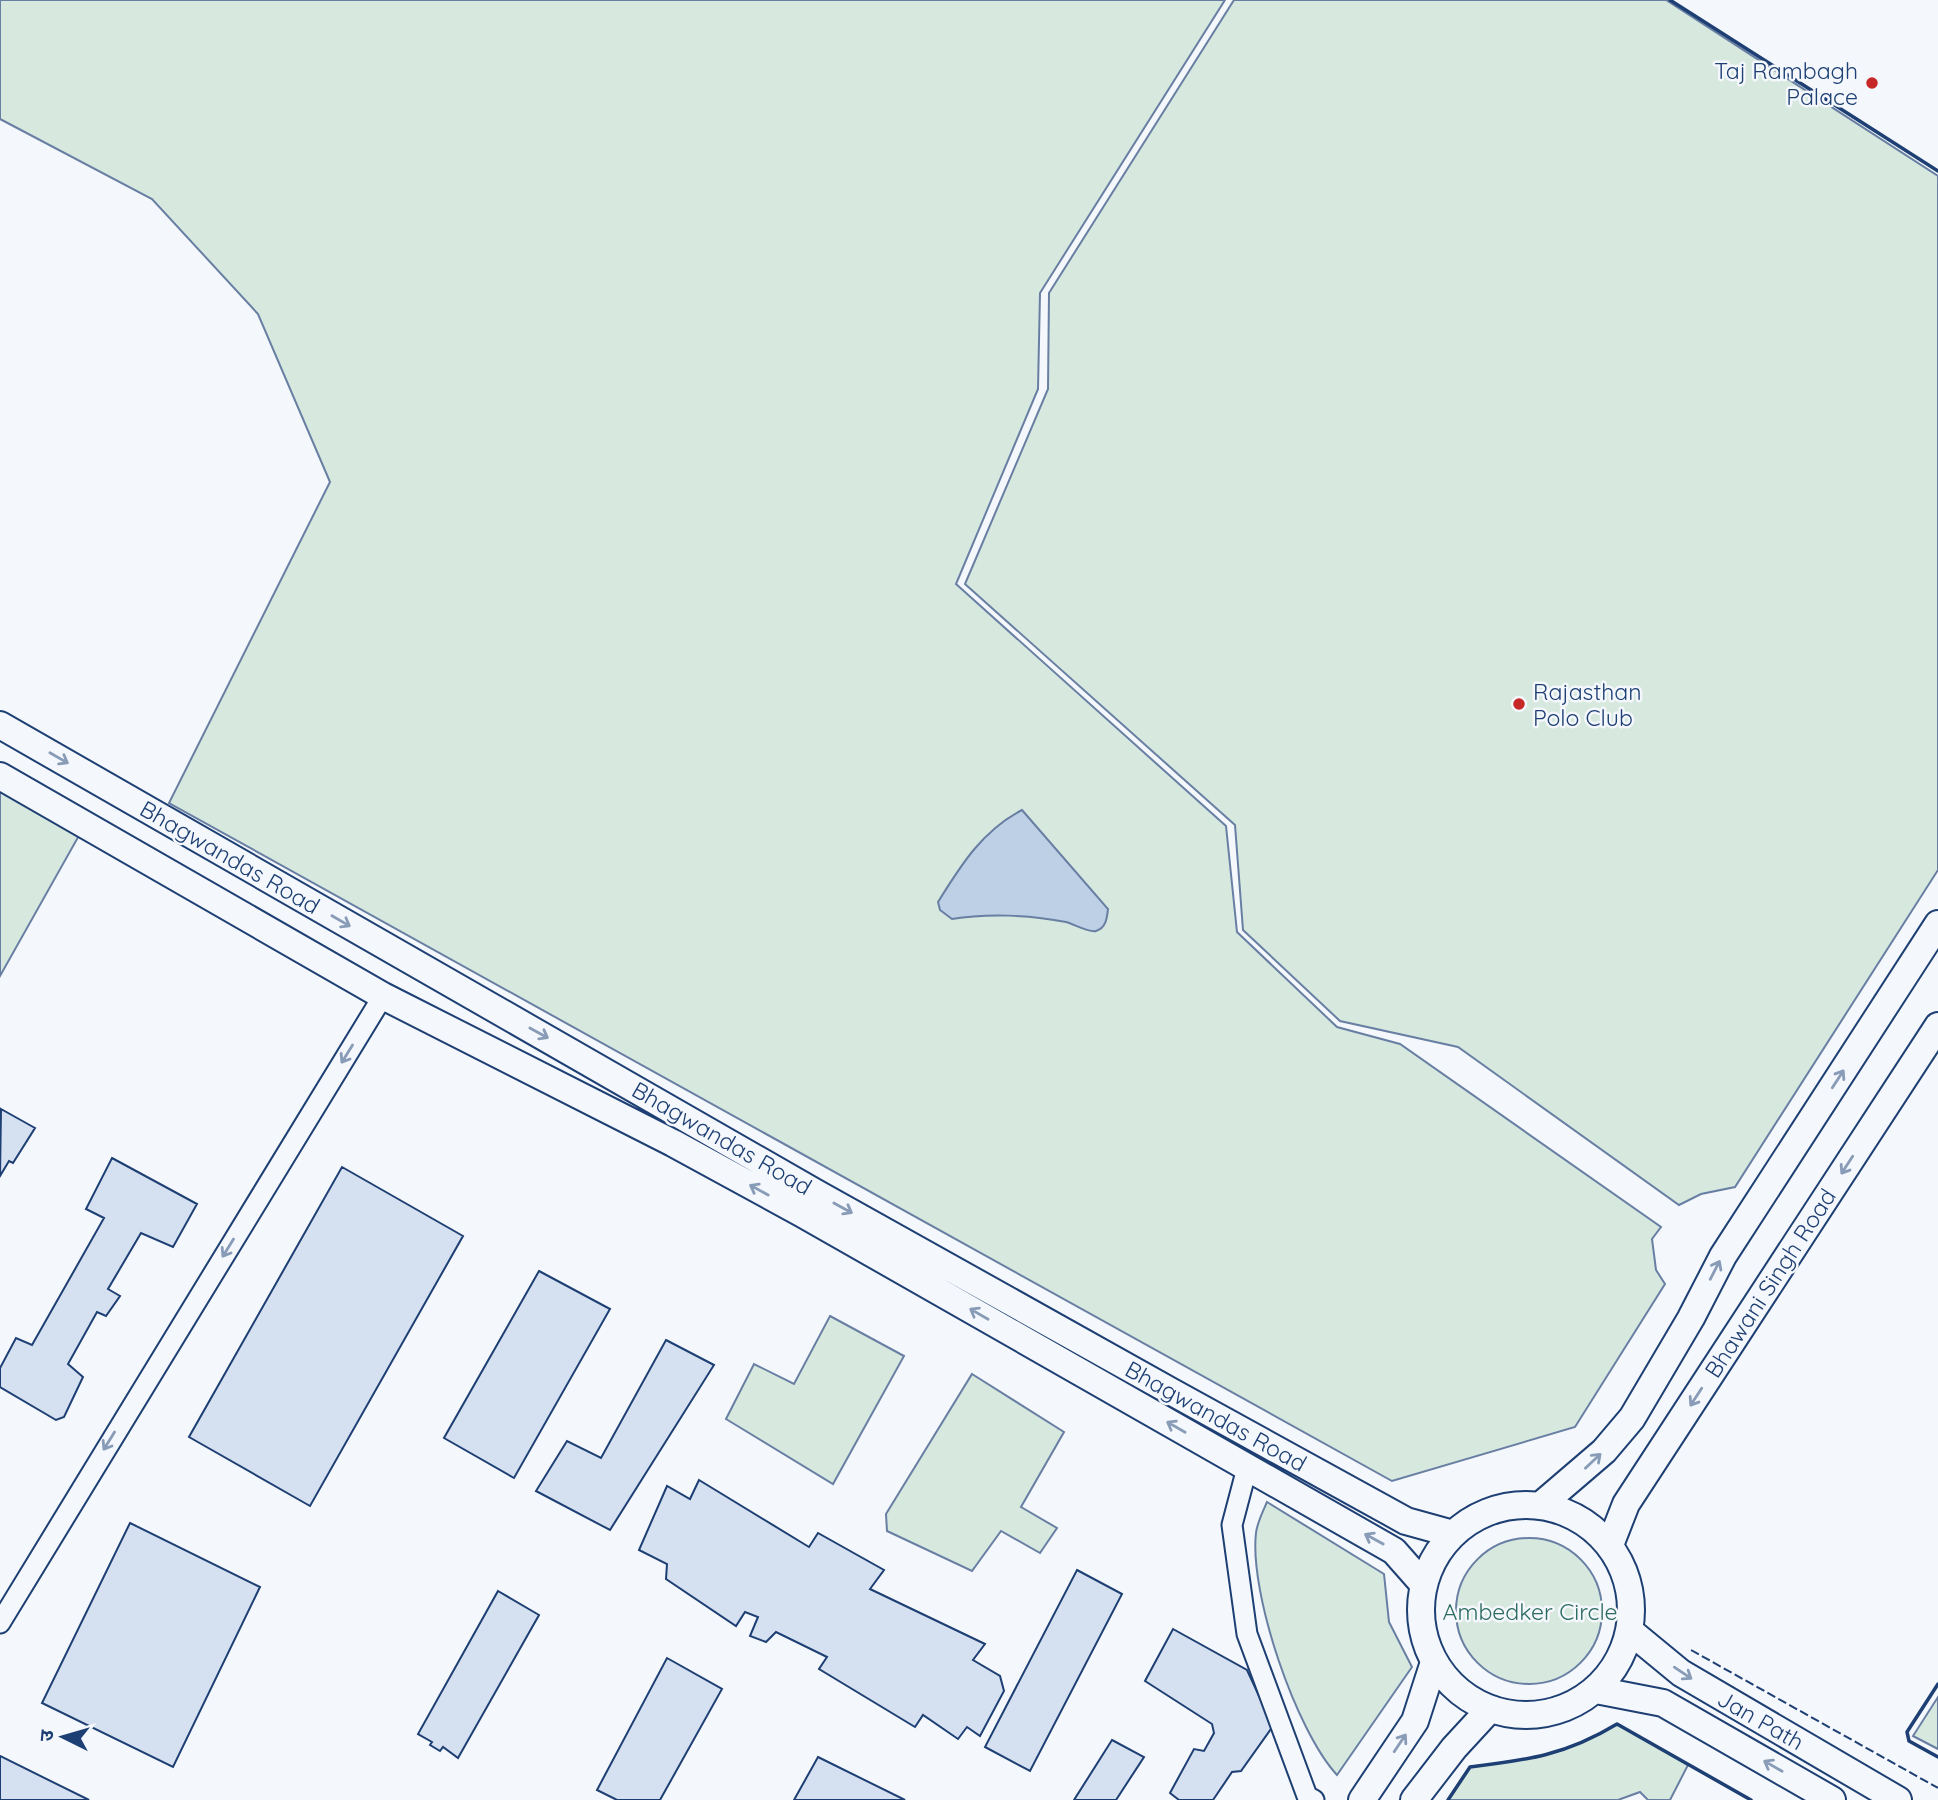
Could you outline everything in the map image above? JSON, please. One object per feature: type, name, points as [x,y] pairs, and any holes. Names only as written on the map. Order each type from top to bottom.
[{"type":"street","name":"Bhagwandas Road","points":[[0,725],[658,1099],[816,1193],[1172,1392],[1406,1521],[1453,1534]]},
{"type":"street","name":"Bhagwandas Road","points":[[0,776],[383,996],[673,1143],[1394,1551],[1424,1585]]},
{"type":"street","points":[[1541,1505],[1604,1451],[1632,1418],[1723,1256],[1938,924]]},
{"type":"street","points":[[0,1623],[383,996]]},
{"type":"street","name":"Bhawani Singh Road","points":[[1610,1545],[1626,1504],[1938,1026]]},
{"type":"street","points":[[1247,1468],[1232,1525],[1247,1634],[1293,1762],[1307,1796],[1314,1800]]},
{"type":"street","points":[[1541,1505],[1579,1519],[1610,1545],[1622,1566],[1631,1596],[1630,1631],[1616,1665],[1596,1690],[1574,1704],[1544,1715],[1513,1715],[1489,1710],[1456,1690],[1434,1662],[1425,1641],[1421,1612],[1424,1585],[1433,1560],[1453,1534],[1481,1514],[1509,1506],[1541,1505]]},
{"type":"street","name":"Jan Path","points":[[1630,1631],[1681,1673],[1898,1800]]},
{"type":"street","points":[[1362,1800],[1415,1721],[1434,1662]]},
{"type":"street","name":"Jan Path","points":[[1596,1690],[1662,1703],[1832,1800]]},
{"type":"street","points":[[1415,1800],[1454,1748],[1489,1710]]},
{"type":"green space","points":[[0,0],[1225,0],[1040,293],[1038,389],[956,584],[1226,826],[1237,932],[1337,1027],[1400,1044],[1661,1227],[1652,1239],[1656,1270],[1665,1284],[1575,1427],[1392,1481],[169,803],[330,482],[258,314],[152,199],[0,119]]},
{"type":"green space","name":"Rajasthan Polo Club","points":[[1234,0],[1666,0],[1938,176],[1938,870],[1735,1187],[1701,1194],[1679,1205],[1458,1047],[1340,1021],[1243,930],[1235,825],[965,584],[1048,389],[1049,293]]},
{"type":"green space","points":[[0,787],[81,832],[0,976]]},
{"type":"green space","points":[[830,1316],[904,1356],[833,1484],[726,1419],[754,1364],[794,1384]]},
{"type":"green space","points":[[972,1374],[1064,1432],[1021,1507],[1057,1528],[1040,1553],[1001,1531],[972,1571],[887,1531],[886,1514]]},
{"type":"green space","points":[[1267,1502],[1384,1574],[1389,1622],[1412,1667],[1337,1775],[1306,1727],[1278,1660],[1268,1624],[1256,1559],[1257,1529]]},
{"type":"green space","name":"Ambedker Circle","points":[[1529,1538],[1557,1544],[1580,1560],[1596,1583],[1602,1611],[1596,1639],[1580,1662],[1557,1678],[1529,1684],[1501,1678],[1478,1662],[1462,1639],[1456,1611],[1462,1583],[1478,1560],[1501,1544]]},
{"type":"green space","points":[[1938,1697],[1938,1749],[1913,1736]]},
{"type":"green space","points":[[1617,1724],[1688,1765],[1670,1800],[1648,1800],[1640,1792],[1618,1800],[1448,1800],[1470,1767],[1546,1754],[1580,1743]]},
{"type":"water","points":[[1022,810],[1108,909],[1105,922],[1099,930],[1089,931],[1066,922],[1024,916],[994,915],[952,919],[940,910],[938,902],[974,850],[995,828]]},
{"type":"building","points":[[1,1109],[35,1128],[13,1163],[9,1161],[0,1176]]},
{"type":"building","points":[[112,1158],[197,1204],[173,1247],[141,1233],[108,1289],[120,1296],[106,1316],[97,1312],[68,1364],[83,1377],[64,1417],[56,1420],[0,1387],[0,1368],[16,1338],[32,1345],[104,1218],[86,1209]]},
{"type":"building","points":[[342,1167],[463,1236],[310,1506],[189,1437]]},
{"type":"building","points":[[539,1271],[610,1309],[514,1478],[444,1438]]},
{"type":"building","points":[[666,1340],[714,1365],[610,1530],[536,1491],[567,1441],[601,1458]]},
{"type":"building","points":[[699,1480],[809,1547],[818,1533],[884,1570],[870,1589],[985,1644],[973,1660],[1000,1676],[1004,1691],[980,1736],[967,1727],[958,1739],[923,1715],[915,1727],[819,1669],[827,1657],[776,1632],[766,1642],[750,1636],[758,1617],[745,1612],[736,1626],[666,1579],[667,1564],[639,1550],[667,1486],[690,1499]]},
{"type":"building","points":[[130,1523],[260,1587],[173,1767],[42,1703]]},
{"type":"building","points":[[1077,1570],[1122,1594],[1030,1771],[985,1747]]},
{"type":"building","points":[[498,1591],[539,1615],[458,1758],[443,1747],[440,1751],[430,1745],[432,1742],[418,1734]]},
{"type":"building","points":[[1173,1629],[1247,1670],[1273,1726],[1241,1771],[1232,1772],[1213,1800],[1179,1800],[1170,1793],[1194,1749],[1204,1751],[1214,1733],[1212,1724],[1145,1681]]},
{"type":"building","points":[[667,1658],[722,1689],[660,1800],[617,1800],[597,1790]]},
{"type":"building","points":[[1112,1740],[1144,1757],[1116,1800],[1074,1800]]},
{"type":"building","points":[[0,1756],[89,1800],[0,1800]]},
{"type":"building","points":[[818,1757],[905,1800],[794,1800]]},
{"type":"fence","points":[[1691,1650],[1938,1788]]},
{"type":"wall","points":[[1670,0],[1938,171]]},
{"type":"wall","points":[[1938,1684],[1907,1732],[1909,1741],[1938,1757]]},
{"type":"wall","points":[[1448,1800],[1470,1767],[1546,1754],[1581,1743],[1617,1724],[1751,1800]]},
{"type":"place","name":"Taj Rambagh Palace","points":[[1872,83]]},
{"type":"place","name":"Rajasthan Polo Club","points":[[1519,704]]}]
